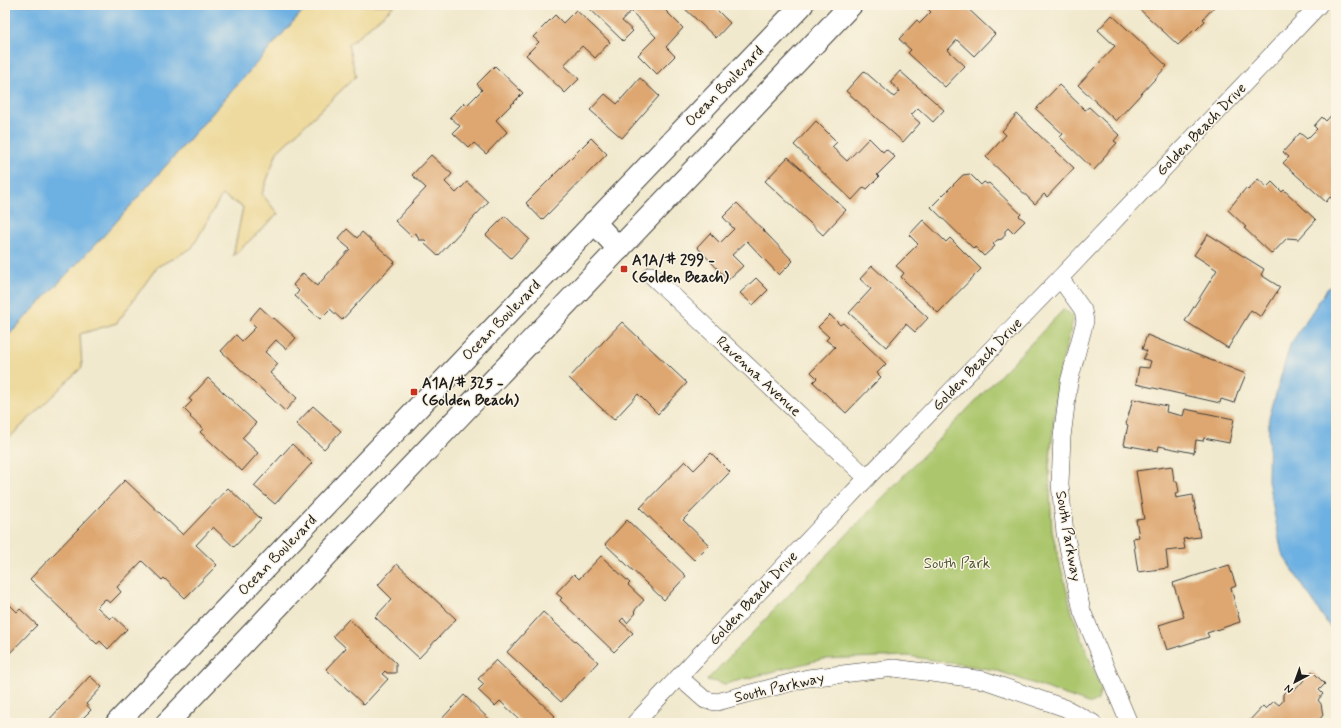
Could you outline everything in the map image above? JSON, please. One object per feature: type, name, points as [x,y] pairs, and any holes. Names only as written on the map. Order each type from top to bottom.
[{"type":"main road","name":"Ocean Boulevard","points":[[117,723],[802,5]]},
{"type":"main road","points":[[167,723],[852,5]]},
{"type":"main road","points":[[594,222],[619,249]]},
{"type":"street","name":"Golden Beach Drive","points":[[635,723],[1319,5]]},
{"type":"street","name":"Ravenna Avenue","points":[[651,275],[867,478]]},
{"type":"street","name":"South Parkway","points":[[1060,278],[1083,310],[1085,321],[1069,382],[1062,437],[1060,484],[1065,534],[1082,611],[1130,723]]},
{"type":"street","name":"South Parkway","points":[[679,677],[705,700],[717,702],[808,678],[894,668],[984,680],[1065,708],[1093,723]]},
{"type":"green space","name":"South Park","points":[[1064,309],[1074,317],[1059,374],[1049,468],[1052,531],[1072,612],[1101,689],[1098,700],[1091,704],[995,670],[908,656],[823,659],[725,684],[707,680]]},
{"type":"sand","points":[[308,5],[395,5],[348,45],[356,76],[277,152],[262,194],[278,214],[233,256],[243,207],[222,195],[192,248],[157,267],[117,323],[80,334],[82,367],[5,442],[5,339],[109,230]]},
{"type":"water","points":[[5,5],[308,5],[109,230],[5,339]]},
{"type":"water","points":[[1336,280],[1336,634],[1329,626],[1282,554],[1268,481],[1269,418],[1290,345],[1327,289]]},
{"type":"building","points":[[586,5],[660,5],[683,28],[666,47],[675,56],[657,74],[638,55],[656,37],[631,11],[622,21],[633,31],[623,41]]},
{"type":"building","points":[[681,5],[712,5],[730,23],[716,38]]},
{"type":"building","points":[[930,5],[964,5],[995,34],[974,56],[957,40],[948,50],[965,66],[945,87],[908,53],[911,50],[899,39],[917,20],[920,23],[931,12],[927,8]]},
{"type":"building","points":[[1135,5],[1216,5],[1203,19],[1205,21],[1178,45]]},
{"type":"building","points":[[576,10],[610,42],[595,58],[582,46],[564,65],[579,79],[565,93],[526,55],[539,42],[533,37],[555,15],[563,23]]},
{"type":"building","points":[[1112,15],[1167,66],[1116,121],[1078,85],[1115,46],[1098,30]]},
{"type":"building","points":[[495,66],[523,93],[496,120],[507,132],[486,154],[474,143],[469,148],[453,133],[460,126],[450,117],[464,103],[467,105],[482,90],[477,84]]},
{"type":"building","points":[[864,71],[894,97],[900,91],[890,82],[900,71],[944,110],[933,122],[918,108],[911,115],[920,123],[903,142],[846,91]]},
{"type":"building","points":[[640,78],[659,96],[622,138],[590,110],[605,94],[617,104]]},
{"type":"building","points":[[1059,85],[1085,110],[1089,107],[1119,135],[1114,141],[1117,143],[1094,170],[1060,137],[1063,134],[1036,109]]},
{"type":"building","points":[[1336,110],[1336,175],[1334,177],[1336,179],[1336,202],[1330,197],[1326,202],[1283,163],[1289,157],[1283,152],[1300,133],[1307,139],[1317,129],[1314,126],[1322,117],[1326,121]]},
{"type":"building","points":[[1017,114],[1074,168],[1047,197],[1044,194],[1035,204],[986,157],[1006,135],[1002,131]]},
{"type":"building","points":[[816,121],[837,142],[832,147],[847,161],[869,138],[883,152],[886,149],[895,157],[877,175],[879,177],[867,189],[864,187],[852,200],[794,145]]},
{"type":"building","points":[[591,138],[607,154],[542,220],[526,203]]},
{"type":"building","points":[[431,155],[452,174],[445,182],[456,193],[467,182],[488,202],[438,256],[425,244],[427,242],[425,240],[419,240],[416,233],[412,237],[395,221],[426,188],[412,175]]},
{"type":"building","points":[[788,157],[846,210],[823,235],[765,181]]},
{"type":"building","points":[[970,174],[981,185],[984,182],[987,184],[989,183],[1021,214],[1019,216],[1025,221],[1013,233],[1008,228],[1002,239],[997,240],[993,244],[995,246],[984,256],[975,247],[974,249],[931,207],[963,175]]},
{"type":"building","points":[[1258,179],[1267,187],[1272,182],[1282,192],[1284,190],[1316,220],[1299,239],[1287,238],[1272,254],[1244,228],[1246,227],[1228,210],[1246,188],[1248,190]]},
{"type":"building","points":[[737,203],[793,261],[779,275],[747,241],[732,255],[743,266],[728,280],[697,247],[710,233],[720,243],[734,229],[723,217]]},
{"type":"building","points":[[505,216],[529,239],[511,258],[486,235]]},
{"type":"building","points":[[923,220],[946,242],[950,238],[981,269],[938,313],[901,277],[904,273],[896,266],[918,244],[909,235]]},
{"type":"building","points":[[347,229],[357,238],[362,232],[395,262],[342,320],[330,309],[320,319],[295,296],[299,291],[293,285],[303,273],[317,286],[350,249],[338,239]]},
{"type":"building","points":[[1208,234],[1264,269],[1261,275],[1280,287],[1261,317],[1251,310],[1228,348],[1185,321],[1217,270],[1194,255]]},
{"type":"building","points":[[872,266],[928,318],[915,332],[906,324],[886,347],[849,313],[871,289],[860,279]]},
{"type":"building","points":[[756,278],[768,290],[753,305],[740,293]]},
{"type":"building","points":[[260,307],[296,338],[286,349],[276,340],[265,352],[278,364],[270,373],[297,398],[285,411],[221,351],[236,335],[242,341],[256,327],[249,320]]},
{"type":"building","points":[[830,315],[840,325],[843,323],[886,364],[877,373],[881,377],[846,413],[813,382],[817,378],[811,372],[835,347],[826,340],[829,337],[818,327]]},
{"type":"building","points":[[622,322],[687,383],[658,414],[638,394],[614,420],[569,378]]},
{"type":"building","points":[[1147,335],[1246,374],[1234,403],[1221,399],[1220,403],[1136,384],[1139,367],[1149,368],[1151,361],[1143,359],[1147,351],[1142,349]]},
{"type":"building","points":[[208,378],[256,423],[242,438],[258,453],[242,471],[200,432],[203,429],[184,409],[192,401],[189,399]]},
{"type":"building","points":[[1133,399],[1167,406],[1166,412],[1183,416],[1185,409],[1234,419],[1229,443],[1204,438],[1203,441],[1196,440],[1194,453],[1159,446],[1158,451],[1124,445],[1128,425],[1126,424]]},
{"type":"building","points":[[313,406],[341,431],[324,449],[296,424]]},
{"type":"building","points":[[292,444],[312,463],[275,504],[254,486]]},
{"type":"building","points":[[711,453],[730,472],[683,520],[709,545],[694,560],[640,508],[685,461],[694,470]]},
{"type":"building","points":[[1172,466],[1174,481],[1177,481],[1179,492],[1175,493],[1176,498],[1193,495],[1200,537],[1183,539],[1185,549],[1166,551],[1168,568],[1138,572],[1133,538],[1139,537],[1136,520],[1144,519],[1136,471]]},
{"type":"building","points":[[125,480],[183,535],[228,488],[261,519],[234,547],[213,527],[196,545],[217,565],[185,598],[164,578],[162,580],[142,561],[117,587],[121,592],[110,603],[105,599],[97,607],[110,619],[113,616],[127,629],[108,649],[100,641],[97,644],[30,579]]},
{"type":"building","points":[[627,520],[686,576],[664,600],[605,544]]},
{"type":"building","points":[[601,556],[630,583],[628,585],[644,600],[634,611],[636,613],[627,623],[623,618],[620,621],[633,633],[614,652],[560,600],[562,598],[556,593],[574,574],[579,579]]},
{"type":"building","points":[[397,564],[456,619],[419,658],[375,617],[392,599],[378,585]]},
{"type":"building","points":[[1229,565],[1236,586],[1231,588],[1240,622],[1207,633],[1209,637],[1167,650],[1159,625],[1184,617],[1173,583]]},
{"type":"building","points":[[8,603],[17,612],[20,609],[37,625],[5,658],[5,607]]},
{"type":"building","points":[[543,612],[598,662],[561,702],[507,652]]},
{"type":"building","points":[[349,619],[396,663],[396,673],[387,673],[385,671],[382,674],[388,679],[364,705],[326,669],[346,648],[333,636]]},
{"type":"building","points":[[496,660],[555,716],[551,720],[549,719],[546,723],[523,723],[500,701],[495,706],[478,690],[484,684],[478,679]]},
{"type":"building","points":[[1312,671],[1325,684],[1319,690],[1323,694],[1318,700],[1321,704],[1323,715],[1320,719],[1324,723],[1251,723],[1249,721],[1263,706],[1266,709],[1274,701],[1279,705],[1283,701],[1283,694],[1288,689],[1296,689]]},
{"type":"building","points":[[90,676],[102,687],[86,704],[91,710],[78,723],[46,723]]},
{"type":"building","points":[[464,695],[493,723],[438,723]]},
{"type":"place","name":"A1A/# 299 - (Golden Beach)","points":[[624,269]]},
{"type":"place","name":"A1A/# 325 - (Golden Beach)","points":[[414,392]]}]
